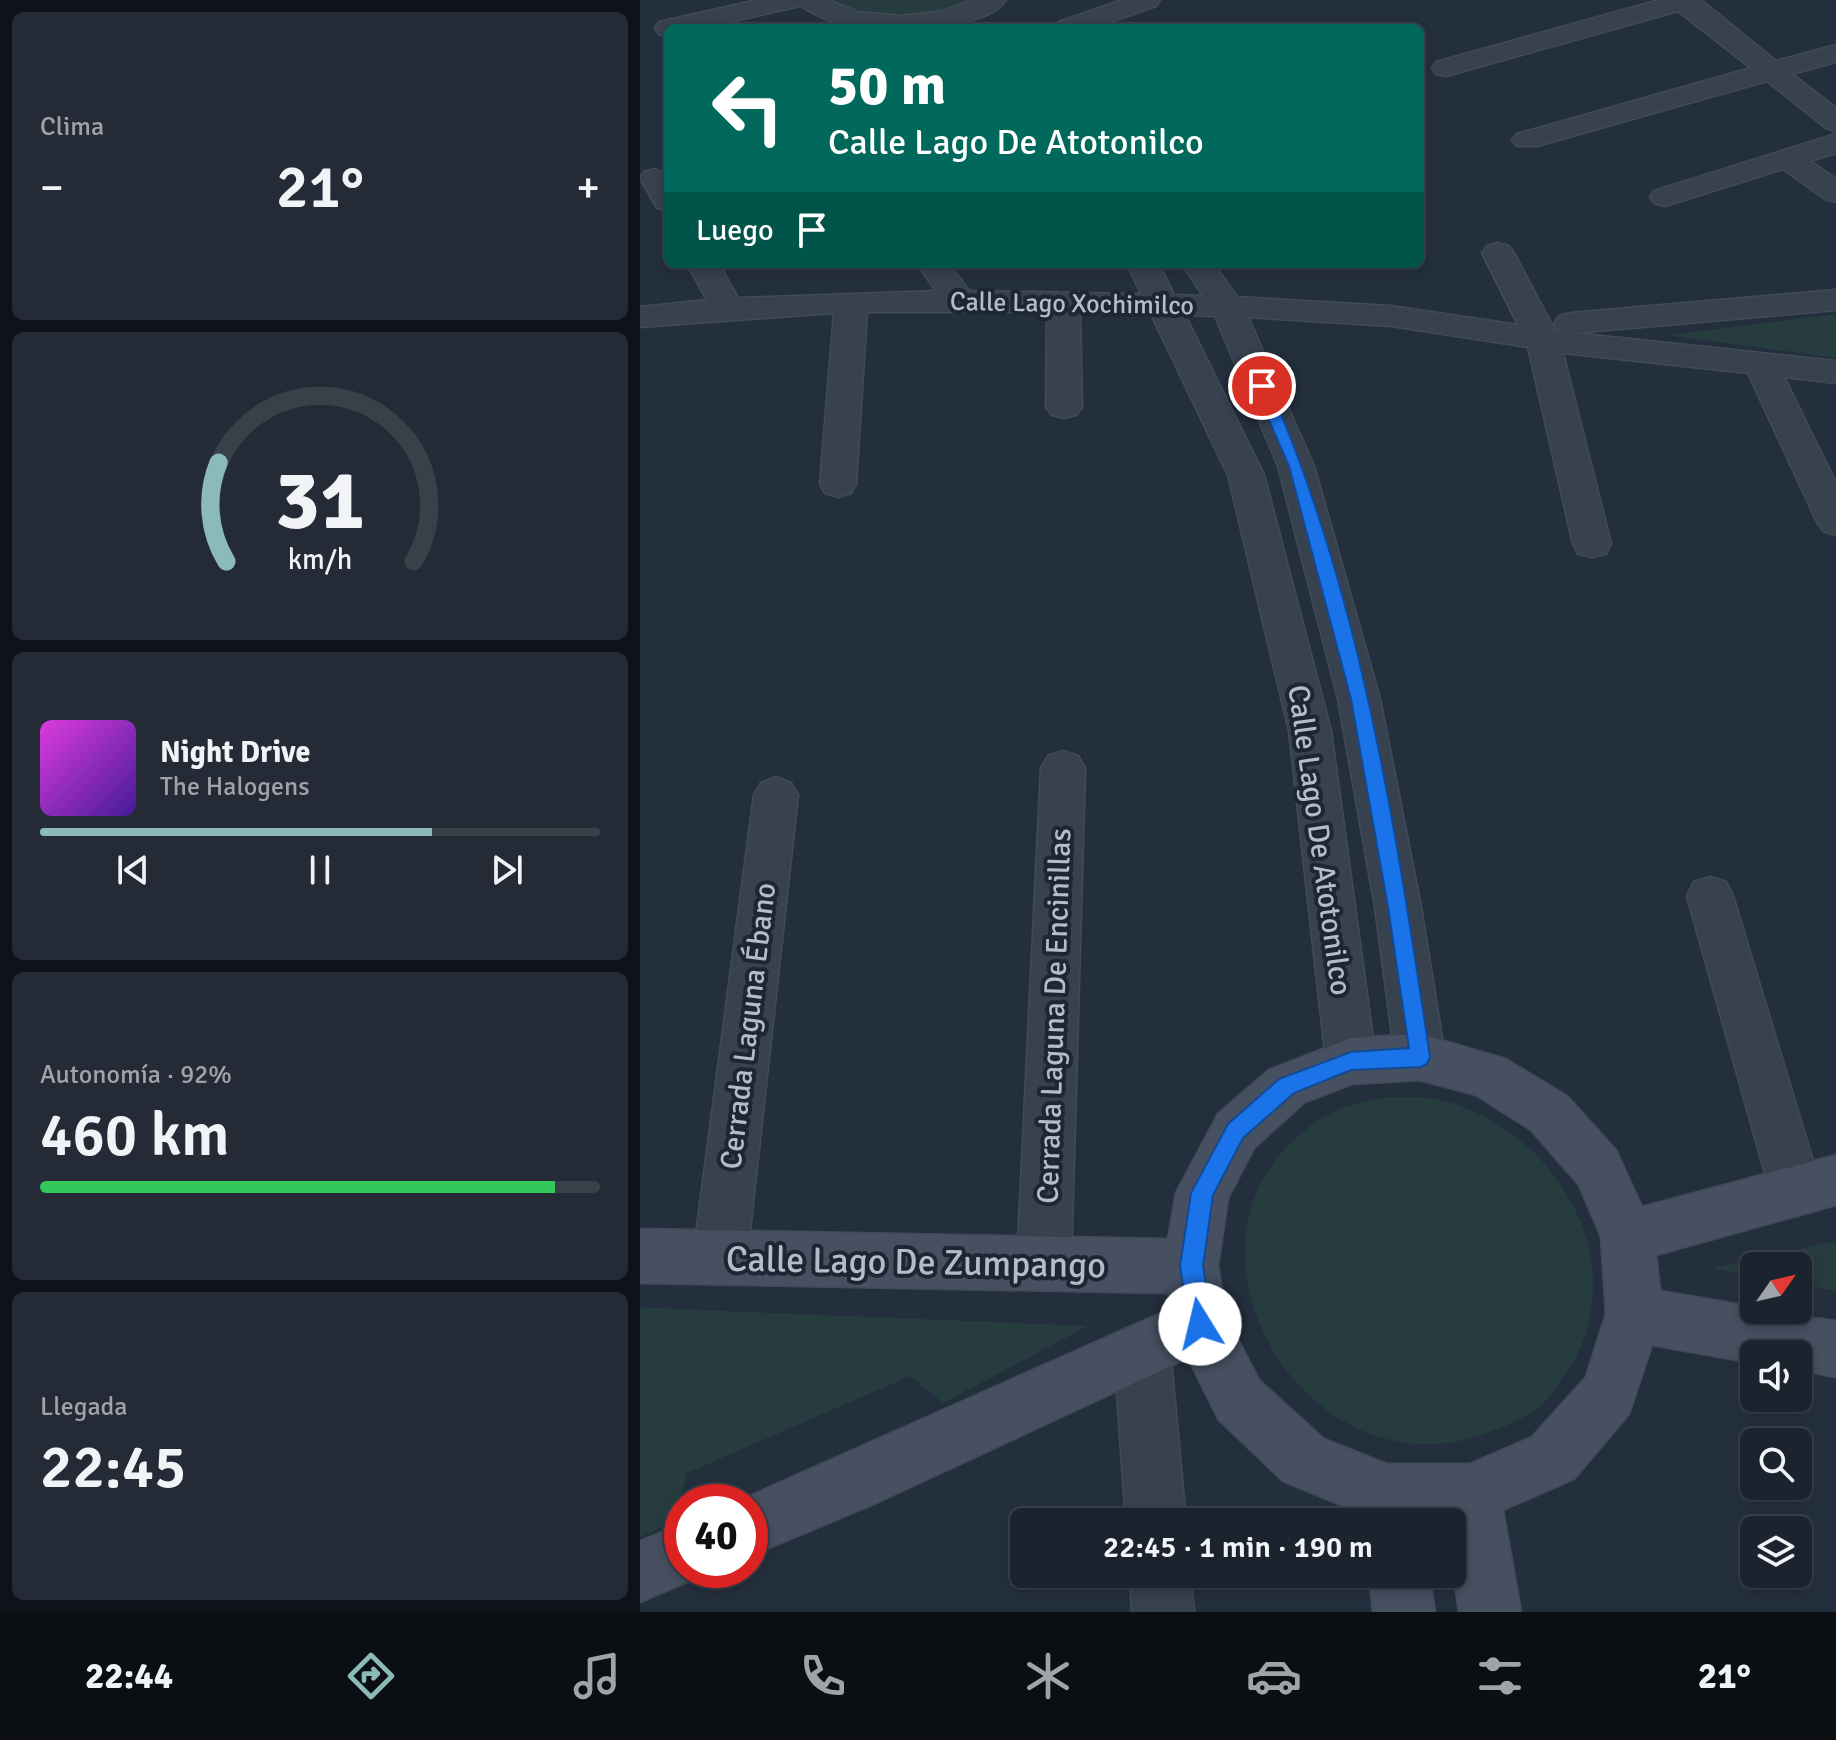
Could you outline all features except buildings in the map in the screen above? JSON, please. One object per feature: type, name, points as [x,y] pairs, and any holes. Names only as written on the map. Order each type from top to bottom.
[{"type":"street","points":[[680,24],[733,6],[792,0]]},
{"type":"street","points":[[809,0],[827,12],[862,22],[905,24],[952,23],[986,4],[997,24]]},
{"type":"street","points":[[1079,24],[1147,0]]},
{"type":"street","points":[[1446,68],[1684,1],[1836,122]]},
{"type":"street","points":[[640,33],[664,29]]},
{"type":"street","points":[[1527,140],[1836,53]]},
{"type":"street","points":[[1665,197],[1836,143]]},
{"type":"street","points":[[1787,158],[1836,193]]},
{"type":"street","points":[[1498,253],[1540,333],[1592,544]]},
{"type":"street","points":[[705,268],[727,307]]},
{"type":"street","points":[[936,268],[959,300]]},
{"type":"street","name":"Calle Lago De Atotonilco","points":[[1145,268],[1166,304],[1246,475],[1310,731],[1351,1061]]},
{"type":"street","name":"Calle Lago De Atotonilco","points":[[1201,268],[1227,306],[1296,466],[1359,699],[1398,907],[1420,1057]]},
{"type":"street","name":"Calle Lago Xochimilco","points":[[640,317],[727,307],[959,300],[1305,308],[1540,333],[1836,372]]},
{"type":"street","name":"Calle Lago Xochimilco","points":[[1540,333],[1836,300]]},
{"type":"street","points":[[838,484],[851,302]]},
{"type":"street","points":[[1063,302],[1064,407]]},
{"type":"street","points":[[1760,363],[1836,522]]},
{"type":"street","name":"Cerrada Laguna De Encinillas","points":[[1044,1264],[1063,768]]},
{"type":"street","name":"Cerrada Laguna Ébano","points":[[720,1257],[776,795]]},
{"type":"street","points":[[1628,1237],[1816,1186],[1710,896]]},
{"type":"street","points":[[1420,1057],[1488,1075],[1549,1113],[1598,1168],[1628,1237],[1634,1314],[1609,1394],[1553,1458],[1471,1494],[1389,1508],[1304,1460],[1239,1400],[1200,1324],[1191,1266],[1202,1193],[1236,1131],[1287,1086],[1351,1061],[1420,1057]]},
{"type":"street","name":"Calle Lago De Zumpango","points":[[640,1256],[1191,1266]]},
{"type":"street","points":[[1634,1314],[1836,1349]]},
{"type":"street","points":[[768,1518],[855,1482],[1200,1324]]},
{"type":"street","points":[[1142,1350],[1155,1508]]},
{"type":"street","points":[[1471,1494],[1490,1612]]},
{"type":"street","points":[[640,1572],[664,1562]]},
{"type":"street","points":[[1161,1588],[1163,1612]]},
{"type":"street","points":[[1401,1588],[1404,1612]]},
{"type":"green space","points":[[837,0],[965,0],[935,11],[883,15],[866,12]]},
{"type":"green space","points":[[1836,314],[1836,358],[1667,335]]},
{"type":"green space","points":[[1387,1097],[1441,1100],[1479,1114],[1513,1134],[1542,1161],[1566,1193],[1583,1228],[1592,1266],[1592,1306],[1579,1351],[1542,1404],[1512,1423],[1481,1435],[1412,1444],[1351,1425],[1300,1387],[1264,1334],[1246,1274],[1250,1213],[1278,1156],[1335,1111]]},
{"type":"green space","points":[[1836,1241],[1836,1291],[1812,1287],[1812,1252],[1786,1252]]},
{"type":"green space","points":[[1740,1262],[1740,1273],[1713,1268]]},
{"type":"green space","points":[[640,1307],[1088,1326],[943,1403],[910,1376],[687,1473],[684,1484],[664,1484],[664,1528],[640,1537]]},
{"type":"route","points":[[1200,1324],[1191,1266],[1202,1193],[1236,1131],[1287,1086],[1351,1061],[1420,1057],[1398,907],[1359,699],[1296,466],[1262,386]]}]
